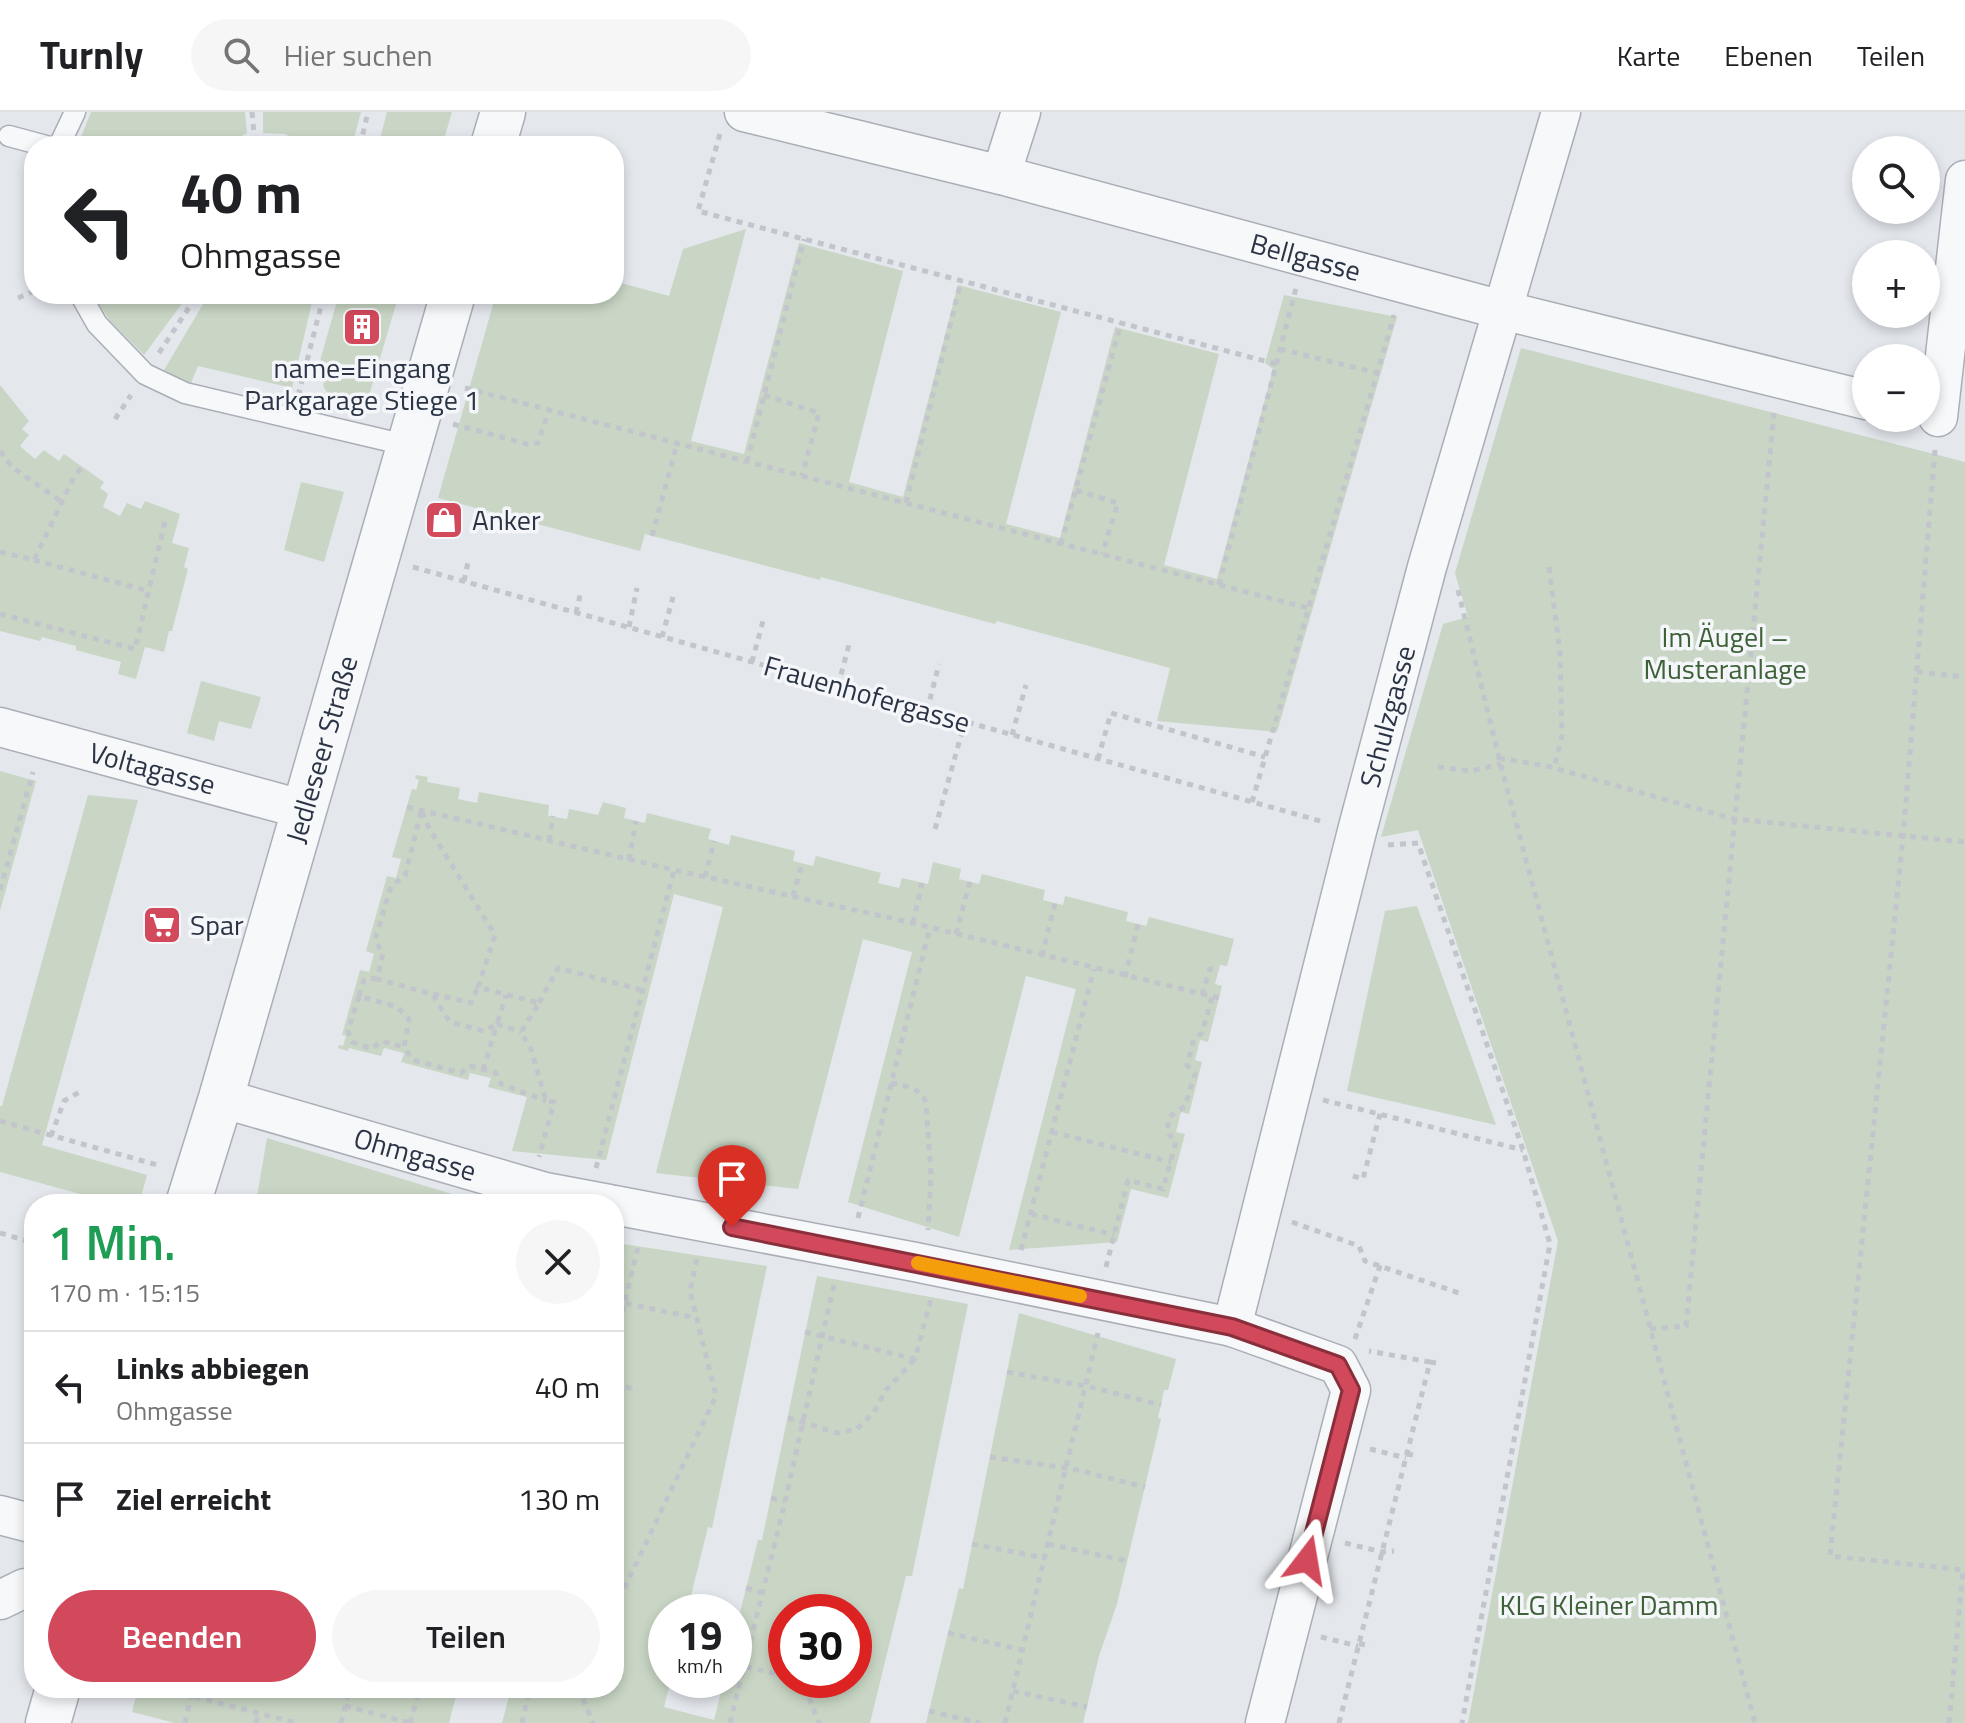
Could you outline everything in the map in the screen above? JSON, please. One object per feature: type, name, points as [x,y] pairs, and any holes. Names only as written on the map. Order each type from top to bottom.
[{"type":"street","points":[[496,136],[503,112]]},
{"type":"street","points":[[1001,175],[1021,112]]},
{"type":"street","name":"Schulzgasse","points":[[1232,1327],[1427,567],[1561,112]]},
{"type":"street","name":"Bellgasse","points":[[733,119],[1001,175],[1502,310],[1852,397]]},
{"type":"street","points":[[1943,417],[1965,180]]},
{"type":"street","name":"Jedleseer Straße","points":[[192,1190],[450,304]]},
{"type":"street","name":"Voltagasse","points":[[0,727],[305,810]]},
{"type":"street","name":"Ohmgasse","points":[[221,1098],[559,1194]]},
{"type":"street","name":"Ohmgasse","points":[[624,1207],[1102,1300],[1232,1327],[1345,1356]]},
{"type":"street","points":[[1265,1723],[1351,1390],[1345,1356]]},
{"type":"street","points":[[0,1515],[24,1521]]},
{"type":"street","points":[[0,1600],[24,1588]]},
{"type":"street","points":[[48,1723],[55,1698]]},
{"type":"lane","points":[[64,136],[75,112]]},
{"type":"lane","points":[[9,136],[24,140]]},
{"type":"lane","points":[[86,304],[97,324],[145,374],[185,393],[307,423],[418,413]]},
{"type":"path","points":[[252,112],[253,136]]},
{"type":"path","points":[[362,136],[368,112]]},
{"type":"path","points":[[733,119],[698,211],[1276,364]]},
{"type":"path","points":[[747,462],[804,239]]},
{"type":"path","points":[[1219,585],[1304,257]]},
{"type":"path","points":[[906,503],[961,281]]},
{"type":"path","points":[[1252,802],[1403,283]]},
{"type":"path","points":[[18,298],[24,295]]},
{"type":"path","points":[[145,374],[191,304]]},
{"type":"path","points":[[307,423],[307,406],[299,392],[321,304]]},
{"type":"path","points":[[1061,544],[1121,323]]},
{"type":"path","points":[[1280,349],[1377,373]]},
{"type":"path","points":[[1650,1329],[1686,1326],[1776,380]]},
{"type":"path","points":[[764,395],[819,413],[802,476]]},
{"type":"path","points":[[418,413],[549,410],[1308,608]]},
{"type":"path","points":[[418,413],[527,444],[538,443],[549,410]]},
{"type":"path","points":[[1943,417],[1830,1556],[1964,1570],[1949,1723]]},
{"type":"path","points":[[652,536],[677,444]]},
{"type":"path","points":[[0,451],[12,467],[62,502]]},
{"type":"path","points":[[34,560],[82,467]]},
{"type":"path","points":[[1076,490],[1118,503],[1102,554]]},
{"type":"path","points":[[0,614],[135,649],[166,517]]},
{"type":"path","points":[[0,552],[148,591]]},
{"type":"path","name":"Frauenhofergasse","points":[[377,557],[1252,802],[1355,840]]},
{"type":"path","points":[[464,581],[468,562]]},
{"type":"path","points":[[1427,567],[1456,581],[1500,761],[1755,1723]]},
{"type":"path","points":[[1549,567],[1560,653],[1562,709],[1562,736],[1554,768]]},
{"type":"path","points":[[629,627],[637,588]]},
{"type":"path","points":[[576,613],[581,591]]},
{"type":"path","points":[[662,637],[673,597]]},
{"type":"path","points":[[752,662],[763,621]]},
{"type":"path","points":[[838,686],[850,641]]},
{"type":"path","points":[[927,711],[939,664]]},
{"type":"path","points":[[1917,672],[1965,677]]},
{"type":"path","points":[[1012,735],[1026,685]]},
{"type":"path","points":[[1098,759],[1111,713],[1265,757]]},
{"type":"path","points":[[935,829],[965,721]]},
{"type":"path","points":[[0,890],[42,739]]},
{"type":"path","points":[[1438,767],[1471,771],[1500,761],[1554,768],[1734,819],[1965,842]]},
{"type":"path","points":[[407,807],[930,927],[1216,998],[1202,1033],[1194,1039],[1187,1065],[1195,1074],[1185,1106],[1169,1117],[1167,1132],[1176,1142],[1163,1189],[1128,1180],[1114,1235],[1086,1386],[1005,1723]]},
{"type":"path","points":[[377,979],[383,954],[375,940],[391,886],[405,876],[422,811]]},
{"type":"path","points":[[422,811],[429,828],[495,935],[478,987],[471,1003],[368,978],[364,980],[348,1020],[348,1031],[352,1042],[372,1049],[381,1041],[404,1047],[413,1060],[461,1073],[470,1066],[496,1073],[501,1084],[554,1102],[534,1189]]},
{"type":"path","points":[[549,841],[553,816]]},
{"type":"path","points":[[629,860],[636,821]]},
{"type":"path","points":[[1355,840],[1418,843],[1523,1150],[1550,1244],[1462,1723]]},
{"type":"path","points":[[705,877],[714,841]]},
{"type":"path","points":[[793,896],[802,864]]},
{"type":"path","points":[[615,1194],[642,990],[674,870]]},
{"type":"path","points":[[956,934],[970,881]]},
{"type":"path","points":[[913,923],[922,883]]},
{"type":"path","points":[[1042,956],[1055,903]]},
{"type":"path","points":[[1125,977],[1138,924]]},
{"type":"path","points":[[752,1632],[823,1335],[930,927]]},
{"type":"path","points":[[521,1032],[558,968],[642,990]]},
{"type":"path","points":[[1013,1282],[1094,969]]},
{"type":"path","points":[[1202,995],[1210,969],[1219,970]]},
{"type":"path","points":[[478,987],[539,1003]]},
{"type":"path","points":[[432,994],[450,1022],[484,1031],[497,1024],[521,1032],[531,1049],[546,1101]]},
{"type":"path","points":[[483,1070],[506,995]]},
{"type":"path","points":[[359,996],[397,1007],[409,1019],[404,1047]]},
{"type":"path","points":[[788,1418],[838,1433],[857,1429],[874,1412],[886,1390],[915,1359],[931,1266],[927,1241],[931,1174],[926,1103],[924,1096],[916,1089],[891,1083]]},
{"type":"path","points":[[51,1136],[64,1101],[83,1090]]},
{"type":"path","points":[[1291,1092],[1523,1150]]},
{"type":"path","points":[[1353,1176],[1363,1179],[1380,1114]]},
{"type":"path","points":[[0,1121],[51,1136],[192,1190]]},
{"type":"path","points":[[1052,1132],[1171,1162]]},
{"type":"path","points":[[1261,1211],[1359,1246],[1365,1261],[1459,1293]]},
{"type":"path","points":[[1031,1214],[1114,1235]]},
{"type":"path","points":[[624,1589],[716,1396],[690,1291],[705,1222]]},
{"type":"path","points":[[0,1233],[24,1240]]},
{"type":"path","points":[[1381,1264],[1345,1356],[1441,1364]]},
{"type":"path","points":[[624,1293],[624,1306]]},
{"type":"path","points":[[625,1302],[697,1318]]},
{"type":"path","points":[[805,1332],[915,1359]]},
{"type":"path","points":[[1339,1723],[1430,1362]]},
{"type":"path","points":[[1007,1372],[1086,1386],[1161,1405]]},
{"type":"path","points":[[624,1386],[638,1390]]},
{"type":"path","points":[[1407,1454],[1418,1456]]},
{"type":"path","points":[[990,1457],[1066,1469],[1145,1487]]},
{"type":"path","points":[[771,1498],[785,1501]]},
{"type":"path","points":[[1313,1537],[1382,1552],[1394,1551]]},
{"type":"path","points":[[972,1544],[1045,1558]]},
{"type":"path","points":[[1048,1544],[1127,1561]]},
{"type":"path","points":[[746,1588],[762,1593]]},
{"type":"path","points":[[948,1633],[1022,1650]]},
{"type":"path","points":[[1359,1644],[1371,1645]]},
{"type":"path","points":[[1013,1691],[1087,1707]]},
{"type":"path","points":[[185,1723],[191,1698]]},
{"type":"path","points":[[199,1698],[297,1723]]},
{"type":"path","points":[[341,1723],[347,1698]]},
{"type":"path","points":[[345,1706],[410,1723],[417,1698]]},
{"type":"path","points":[[522,1723],[528,1698]]},
{"type":"path","points":[[582,1698],[593,1723]]},
{"type":"path","points":[[730,1723],[736,1698]]},
{"type":"path","points":[[809,1698],[819,1723]]},
{"type":"path","points":[[929,1711],[980,1723]]},
{"type":"path","points":[[256,1723],[259,1713]]},
{"type":"green space","points":[[91,112],[245,112],[247,133],[241,136],[81,136]]},
{"type":"green space","points":[[263,112],[361,112],[355,136],[263,133]]},
{"type":"green space","points":[[387,112],[452,112],[445,136],[381,136]]},
{"type":"green space","points":[[746,229],[691,441],[744,454],[799,243],[903,271],[849,482],[903,497],[958,285],[1061,312],[1006,524],[1060,538],[1115,327],[1219,354],[1164,565],[1217,579],[1273,369],[1265,363],[1284,295],[1397,317],[1277,732],[1157,721],[1170,668],[997,621],[995,624],[645,534],[640,551],[438,498],[493,304],[624,304],[624,284],[669,296],[683,249]]},
{"type":"green space","points":[[99,304],[182,304],[144,355],[111,322]]},
{"type":"green space","points":[[203,304],[312,304],[292,388],[198,366],[191,383],[183,382],[164,370]]},
{"type":"green space","points":[[336,304],[396,304],[365,409],[330,397],[323,386],[329,368],[320,361]]},
{"type":"green space","name":"Im Äugel – Musteranlage","points":[[1521,348],[1965,462],[1965,1723],[1468,1723],[1558,1241],[1418,830],[1381,837],[1443,624],[1468,617],[1455,573]]},
{"type":"green space","points":[[0,385],[29,421],[22,429],[29,435],[20,446],[35,459],[44,450],[59,461],[64,454],[104,482],[100,488],[108,494],[103,507],[120,516],[127,503],[141,509],[145,501],[180,514],[172,543],[189,548],[184,567],[188,569],[172,631],[169,631],[164,652],[145,647],[136,679],[118,674],[121,662],[76,650],[76,646],[0,631]]},
{"type":"green space","points":[[301,482],[344,492],[324,562],[284,550]]},
{"type":"green space","points":[[201,681],[261,697],[251,729],[219,721],[214,741],[187,733]]},
{"type":"green space","points":[[0,771],[36,781],[0,911]]},
{"type":"green space","points":[[416,775],[428,777],[427,782],[460,788],[458,799],[477,803],[479,792],[549,805],[548,816],[567,819],[569,809],[598,815],[603,802],[626,808],[624,818],[645,823],[647,813],[711,829],[708,839],[729,845],[731,835],[795,851],[793,861],[813,866],[816,856],[881,873],[878,883],[899,888],[902,878],[928,884],[933,862],[961,869],[959,879],[979,884],[982,874],[1045,890],[1043,900],[1063,905],[1065,896],[1128,912],[1126,921],[1146,926],[1149,917],[1234,939],[1227,966],[1220,965],[1215,984],[1222,986],[1208,1042],[1200,1040],[1195,1060],[1202,1062],[1189,1114],[1181,1112],[1176,1132],[1185,1134],[1168,1198],[1131,1189],[1117,1242],[1009,1250],[1076,989],[1026,976],[959,1237],[848,1202],[912,952],[863,939],[798,1189],[656,1173],[723,907],[674,894],[606,1160],[512,1151],[527,1097],[488,1087],[491,1078],[470,1073],[468,1080],[401,1062],[404,1053],[384,1048],[381,1056],[338,1048],[339,1045],[343,1046],[346,1036],[342,1035],[360,970],[369,972],[374,954],[366,951],[387,876],[396,878],[401,859],[392,857],[412,789],[416,790],[419,780],[415,778]]},
{"type":"green space","points":[[88,795],[138,800],[42,1145],[147,1175],[142,1194],[80,1194],[0,1172],[2,1106]]},
{"type":"green space","points":[[1417,906],[1496,1125],[1347,1091],[1385,911]]},
{"type":"green space","points":[[267,1138],[452,1194],[257,1194]]},
{"type":"green space","points":[[624,1244],[767,1266],[712,1528],[708,1527],[691,1594],[648,1594],[648,1698],[666,1698],[664,1707],[714,1720],[720,1698],[752,1698],[752,1594],[745,1594],[758,1540],[762,1540],[817,1276],[968,1304],[912,1576],[906,1576],[870,1723],[502,1723],[508,1698],[624,1698]]},
{"type":"green space","points":[[1019,1313],[1176,1359],[1168,1390],[1164,1390],[1158,1418],[1161,1419],[1117,1604],[1099,1656],[1083,1723],[926,1723],[959,1588],[963,1589]]},
{"type":"green space","points":[[136,1698],[455,1698],[449,1723],[175,1723],[132,1712]]},
{"type":"slow traffic","points":[[918,1263],[1080,1296]]},
{"type":"place","name":"name=Eingang Parkgarage Stiege 1","points":[[362,327]]},
{"type":"place","name":"Anker","points":[[444,520]]},
{"type":"place","name":"Spar","points":[[162,925]]},
{"type":"route","points":[[732,1227],[1232,1327],[1338,1365],[1351,1390],[1307,1560]]},
{"type":"park label","name":"KLG Kleiner Damm","points":[[1609,1605]]}]
